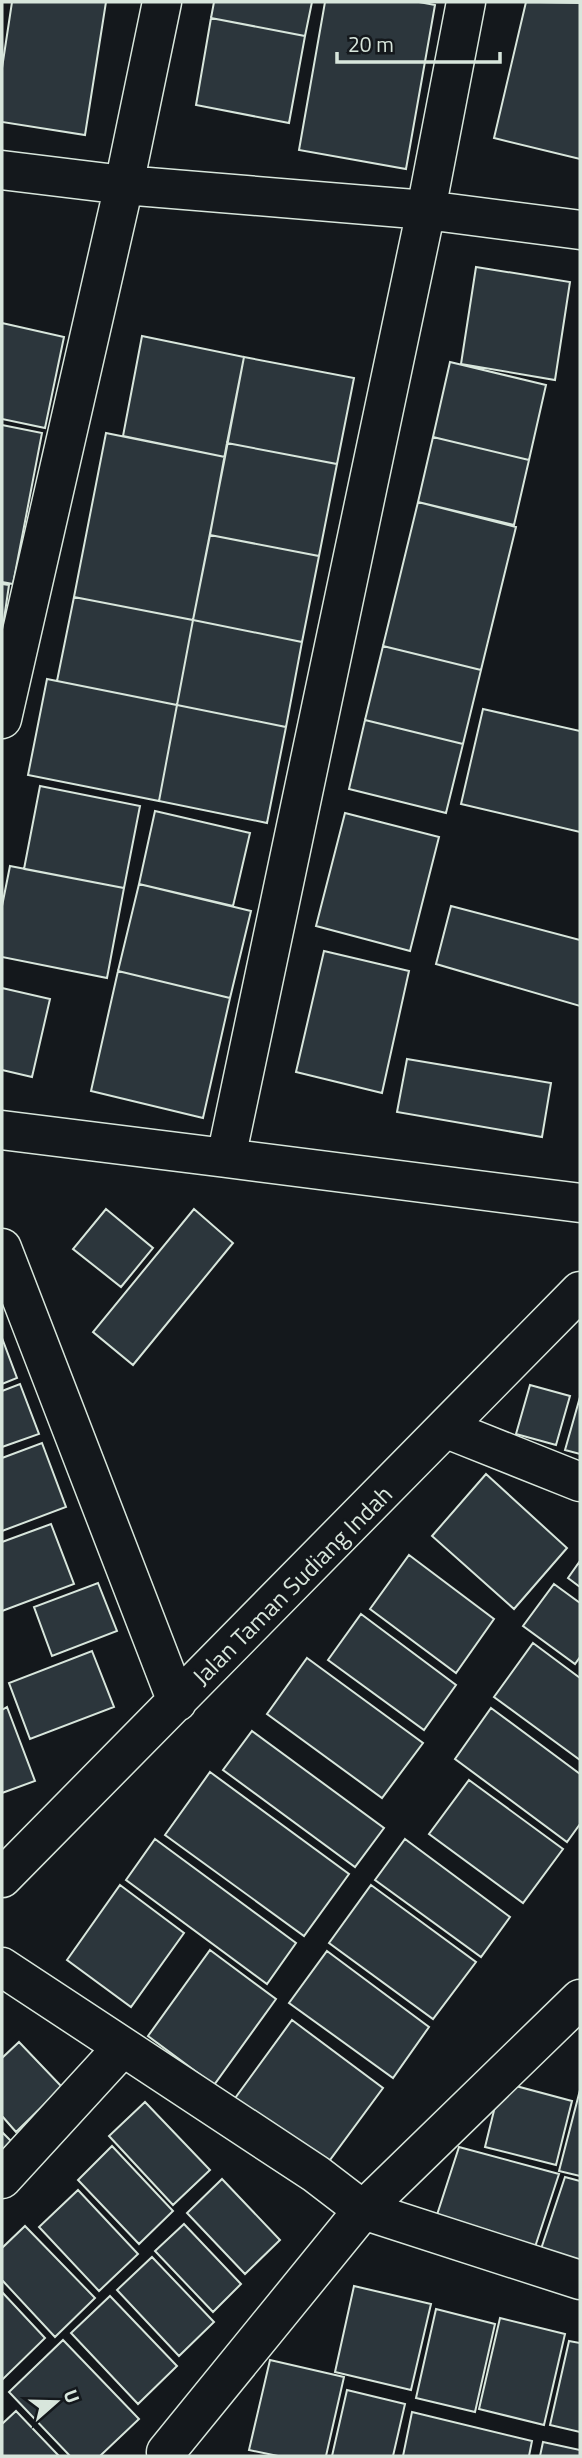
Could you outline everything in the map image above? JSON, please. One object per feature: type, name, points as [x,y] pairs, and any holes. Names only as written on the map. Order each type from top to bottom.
[{"type":"street","points":[[2,719],[124,185],[162,2]]},
{"type":"street","points":[[226,1158],[426,210],[466,2]]},
{"type":"street","points":[[2,170],[124,185],[426,210],[580,230]]},
{"type":"street","points":[[2,1130],[580,1203]]},
{"type":"street","points":[[2,1248],[177,1702]]},
{"type":"street","name":"Jalan Taman Sudiang Indah","points":[[2,1878],[580,1291]]},
{"type":"street","points":[[447,1429],[580,1482]]},
{"type":"street","points":[[2,1967],[316,2174],[363,2210],[580,2280]]},
{"type":"street","points":[[169,2455],[363,2210],[579,2003]]},
{"type":"street","points":[[2,2179],[122,2048]]},
{"type":"building","points":[[12,2],[106,2],[85,135],[2,122],[2,68]]},
{"type":"building","points":[[214,2],[312,2],[305,36],[211,18]]},
{"type":"building","points":[[325,2],[419,2],[435,5],[406,169],[299,150]]},
{"type":"building","points":[[526,2],[580,3],[580,159],[494,138]]},
{"type":"building","points":[[211,18],[305,36],[289,123],[196,105]]},
{"type":"building","points":[[476,267],[570,282],[555,380],[461,364]]},
{"type":"building","points":[[2,323],[64,337],[45,428],[2,419]]},
{"type":"building","points":[[142,336],[244,357],[225,457],[123,436]]},
{"type":"building","points":[[244,357],[354,378],[337,464],[227,443]]},
{"type":"building","points":[[450,362],[546,385],[529,460],[433,437]]},
{"type":"building","points":[[2,425],[42,433],[13,584],[2,582]]},
{"type":"building","points":[[106,433],[225,457],[193,620],[74,597]]},
{"type":"building","points":[[433,437],[529,460],[514,525],[418,502]]},
{"type":"building","points":[[227,443],[337,464],[319,556],[210,535]]},
{"type":"building","points":[[418,502],[516,527],[481,670],[383,646]]},
{"type":"building","points":[[210,535],[319,556],[302,642],[193,620]]},
{"type":"building","points":[[2,584],[9,585],[2,633]]},
{"type":"building","points":[[74,597],[193,620],[177,705],[57,681]]},
{"type":"building","points":[[193,620],[302,642],[286,727],[177,705]]},
{"type":"building","points":[[383,646],[481,670],[463,744],[365,720]]},
{"type":"building","points":[[47,679],[177,705],[159,801],[28,775]]},
{"type":"building","points":[[177,705],[286,727],[267,823],[159,801]]},
{"type":"building","points":[[483,709],[580,731],[580,832],[461,804]]},
{"type":"building","points":[[365,720],[463,744],[446,813],[349,789]]},
{"type":"building","points":[[40,786],[140,806],[124,888],[24,869]]},
{"type":"building","points":[[155,811],[250,833],[233,906],[139,884]]},
{"type":"building","points":[[345,813],[439,837],[410,951],[316,926]]},
{"type":"building","points":[[10,866],[124,888],[107,978],[2,957],[2,906]]},
{"type":"building","points":[[139,884],[251,911],[230,998],[118,971]]},
{"type":"building","points":[[451,906],[580,940],[580,1006],[436,964]]},
{"type":"building","points":[[324,951],[409,971],[382,1093],[296,1072]]},
{"type":"building","points":[[118,971],[230,998],[203,1118],[91,1091]]},
{"type":"building","points":[[2,988],[50,999],[32,1077],[2,1070]]},
{"type":"building","points":[[407,1059],[551,1083],[542,1137],[397,1112]]},
{"type":"building","points":[[106,1209],[153,1248],[121,1287],[73,1249]]},
{"type":"building","points":[[194,1209],[233,1243],[133,1365],[93,1332]]},
{"type":"building","points":[[2,1338],[17,1378],[2,1384]]},
{"type":"building","points":[[20,1384],[39,1434],[2,1447],[2,1391]]},
{"type":"building","points":[[530,1385],[570,1396],[556,1445],[516,1434]]},
{"type":"building","points":[[580,1397],[580,1454],[565,1450]]},
{"type":"building","points":[[42,1443],[66,1507],[2,1531],[2,1458]]},
{"type":"building","points":[[486,1474],[567,1548],[514,1609],[432,1536]]},
{"type":"building","points":[[51,1524],[74,1584],[2,1611],[2,1542]]},
{"type":"building","points":[[409,1555],[494,1619],[456,1673],[370,1609]]},
{"type":"building","points":[[580,1561],[580,1587],[568,1578]]},
{"type":"building","points":[[98,1583],[117,1631],[52,1656],[34,1607]]},
{"type":"building","points":[[554,1584],[580,1603],[580,1657],[575,1664],[523,1626]]},
{"type":"building","points":[[361,1614],[456,1685],[424,1730],[328,1660]]},
{"type":"building","points":[[533,1643],[580,1678],[580,1760],[494,1697]]},
{"type":"building","points":[[92,1651],[114,1707],[30,1739],[9,1683]]},
{"type":"building","points":[[307,1658],[423,1743],[382,1798],[267,1714]]},
{"type":"building","points":[[7,1707],[35,1781],[2,1793],[2,1710]]},
{"type":"building","points":[[491,1708],[580,1774],[580,1824],[567,1842],[455,1759]]},
{"type":"building","points":[[252,1731],[384,1828],[355,1867],[223,1770]]},
{"type":"building","points":[[210,1772],[349,1874],[304,1936],[165,1835]]},
{"type":"building","points":[[469,1780],[563,1849],[523,1903],[429,1834]]},
{"type":"building","points":[[155,1839],[296,1943],[267,1984],[126,1880]]},
{"type":"building","points":[[405,1839],[510,1917],[481,1957],[375,1880]]},
{"type":"building","points":[[120,1885],[184,1933],[131,2007],[67,1960]]},
{"type":"building","points":[[371,1885],[476,1962],[433,2019],[329,1943]]},
{"type":"building","points":[[210,1950],[276,1999],[214,2085],[148,2036]]},
{"type":"building","points":[[327,1951],[429,2027],[393,2078],[289,2003]]},
{"type":"building","points":[[292,2020],[383,2088],[324,2168],[233,2101]]},
{"type":"building","points":[[19,2042],[62,2087],[16,2132],[2,2116],[2,2058]]},
{"type":"building","points":[[501,2082],[572,2101],[556,2165],[485,2147]]},
{"type":"building","points":[[580,2090],[580,2176],[559,2171]]},
{"type":"building","points":[[145,2102],[210,2170],[173,2205],[109,2136]]},
{"type":"building","points":[[2,2132],[16,2146],[2,2160]]},
{"type":"building","points":[[112,2146],[173,2211],[139,2244],[78,2180]]},
{"type":"building","points":[[459,2147],[559,2174],[534,2250],[434,2224]]},
{"type":"building","points":[[565,2177],[580,2181],[580,2262],[540,2252]]},
{"type":"building","points":[[222,2179],[280,2240],[245,2274],[187,2213]]},
{"type":"building","points":[[78,2190],[138,2254],[99,2291],[39,2227]]},
{"type":"building","points":[[184,2224],[241,2284],[213,2312],[155,2251]]},
{"type":"building","points":[[25,2226],[95,2298],[55,2337],[2,2280],[2,2248]]},
{"type":"building","points":[[152,2257],[214,2322],[179,2356],[117,2290]]},
{"type":"building","points":[[354,2286],[431,2304],[411,2390],[335,2372]]},
{"type":"building","points":[[2,2292],[45,2338],[2,2380]]},
{"type":"building","points":[[110,2296],[177,2366],[138,2404],[71,2333]]},
{"type":"building","points":[[436,2309],[495,2324],[475,2412],[416,2398]]},
{"type":"building","points":[[500,2318],[565,2334],[544,2425],[479,2409]]},
{"type":"building","points":[[63,2340],[139,2419],[100,2456],[70,2456],[9,2392]]},
{"type":"building","points":[[569,2341],[580,2343],[580,2432],[550,2425]]},
{"type":"building","points":[[270,2360],[344,2377],[326,2456],[278,2456],[249,2450]]},
{"type":"building","points":[[347,2390],[405,2404],[393,2456],[332,2456]]},
{"type":"building","points":[[16,2411],[59,2456],[2,2456],[2,2424]]},
{"type":"building","points":[[412,2412],[532,2441],[529,2456],[403,2456]]},
{"type":"building","points":[[543,2442],[580,2450],[580,2456],[540,2456]]}]
